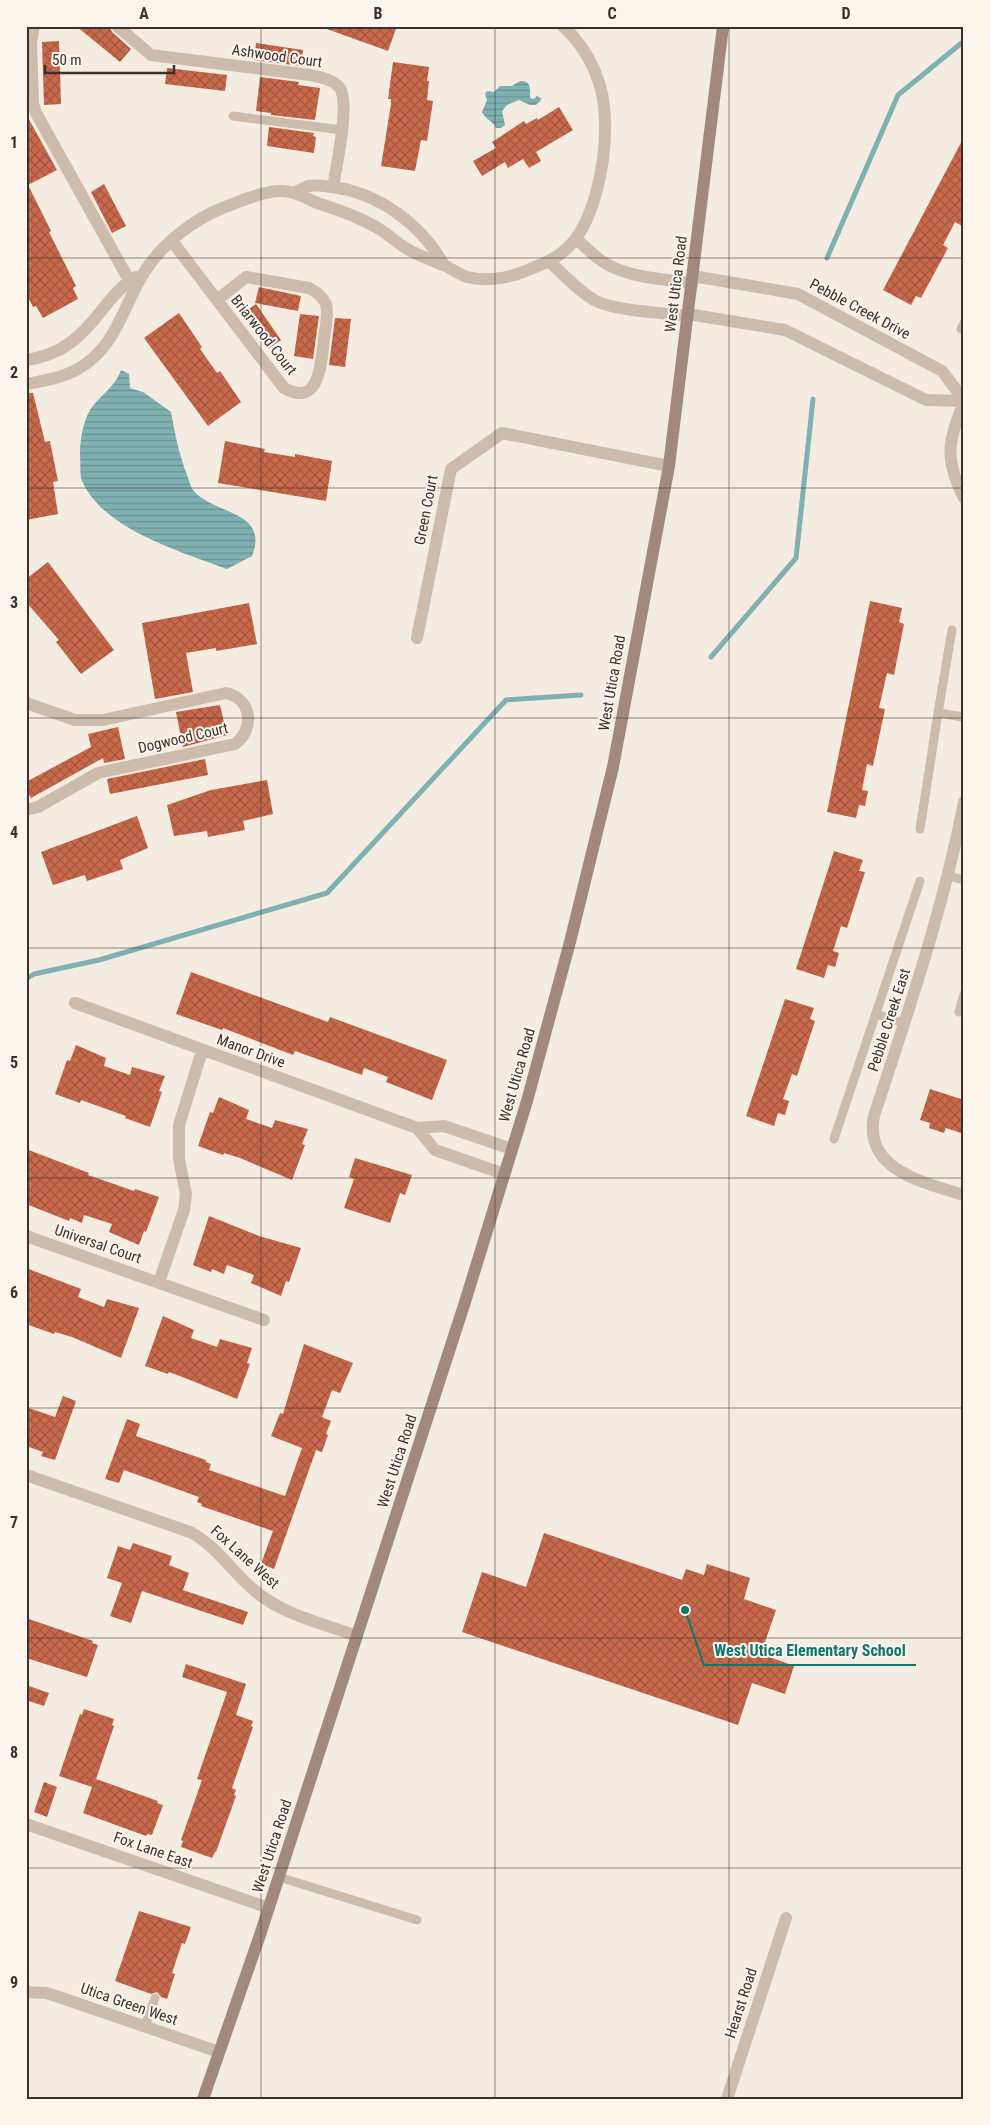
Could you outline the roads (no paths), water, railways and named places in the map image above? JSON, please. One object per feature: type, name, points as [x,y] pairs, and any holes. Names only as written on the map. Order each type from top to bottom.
[{"type":"street","points":[[34,26],[31,42],[33,104],[36,113],[129,280]]},
{"type":"street","name":"Ashwood Court","points":[[117,26],[147,53],[156,56],[310,75],[331,81],[339,87],[344,99],[342,130],[333,187]]},
{"type":"street","points":[[26,384],[64,375],[78,369],[105,347],[115,332],[144,272],[172,241],[202,219],[222,208],[280,191],[294,193],[361,219],[383,231],[405,248],[444,265],[459,274],[477,279],[514,275],[548,261],[565,251],[576,238],[588,215],[600,175],[605,137],[605,111],[598,79],[588,55],[563,26]]},
{"type":"street","name":"West Utica Road","points":[[203,2099],[279,1877],[465,1302],[512,1149],[570,942],[613,767],[668,466],[693,279],[723,26]]},
{"type":"street","points":[[294,193],[308,186],[333,187],[357,192],[380,203],[404,218],[421,233],[437,252],[444,265]]},
{"type":"street","name":"Pebble Creek Drive","points":[[576,238],[598,258],[619,269],[659,278],[693,279],[798,294],[942,371],[964,401]]},
{"type":"street","name":"Briarwood Court","points":[[172,241],[284,388],[299,394],[308,391],[316,384],[327,313],[326,305],[321,297],[309,288],[246,277],[217,300]]},
{"type":"street","points":[[548,261],[580,290],[597,301],[613,306],[785,330],[926,400],[964,401],[954,425],[949,448],[952,470],[964,498]]},
{"type":"street","points":[[26,360],[42,358],[57,352],[73,342],[119,289],[129,280],[144,272]]},
{"type":"street","name":"Green Court","points":[[417,638],[451,469],[502,433],[668,466]]},
{"type":"street","name":"Dogwood Court","points":[[26,703],[75,720],[103,720],[226,693],[242,700],[248,714],[248,724],[242,739],[235,744],[98,773],[38,807],[26,810]]},
{"type":"street","name":"Pebble Creek East","points":[[964,802],[948,876],[927,955],[874,1116],[872,1132],[876,1149],[886,1162],[899,1171],[964,1195]]},
{"type":"street","name":"Manor Drive","points":[[75,1003],[417,1128],[444,1126],[512,1149]]},
{"type":"street","points":[[159,1282],[184,1210],[186,1194],[179,1159],[179,1125],[202,1050]]},
{"type":"street","points":[[417,1128],[435,1150],[504,1174]]},
{"type":"street","name":"Universal Court","points":[[26,1236],[264,1320]]},
{"type":"street","name":"Fox Lane West","points":[[26,1475],[190,1532],[208,1543],[245,1583],[274,1605],[357,1636]]},
{"type":"street","name":"Fox Lane East","points":[[26,1824],[268,1908]]},
{"type":"street","name":"Hearst Road","points":[[727,2099],[786,1918]]},
{"type":"street","name":"Utica Green West","points":[[26,1992],[46,1993],[220,2052]]},
{"type":"lane","points":[[233,116],[342,130]]},
{"type":"lane","points":[[920,828],[952,630]]},
{"type":"lane","points":[[938,713],[964,717]]},
{"type":"lane","points":[[948,876],[964,880]]},
{"type":"lane","points":[[834,1139],[920,882]]},
{"type":"lane","points":[[959,1012],[964,994]]},
{"type":"lane","points":[[876,1014],[904,1022]]},
{"type":"lane","points":[[279,1877],[339,1894],[417,1920]]},
{"type":"lane","points":[[145,2026],[155,1998]]},
{"type":"water","points":[[520,81],[527,82],[530,89],[530,98],[534,99],[537,96],[542,99],[536,105],[530,105],[519,100],[507,105],[502,111],[505,125],[501,128],[496,128],[482,112],[487,100],[485,94],[487,91],[494,92],[500,86],[512,86]]},
{"type":"water","points":[[121,370],[129,374],[130,388],[143,392],[171,412],[179,452],[193,490],[202,498],[247,521],[253,530],[255,541],[252,556],[227,569],[167,547],[146,537],[108,514],[94,499],[81,477],[80,451],[82,434],[89,412],[115,382]]},
{"type":"waterway","points":[[827,258],[898,95],[964,41]]},
{"type":"waterway","points":[[711,657],[796,558],[813,399]]},
{"type":"waterway","points":[[26,979],[34,974],[99,960],[327,893],[506,700],[581,695]]},
{"type":"place","name":"West Utica Elementary School","points":[[685,1610]]}]
